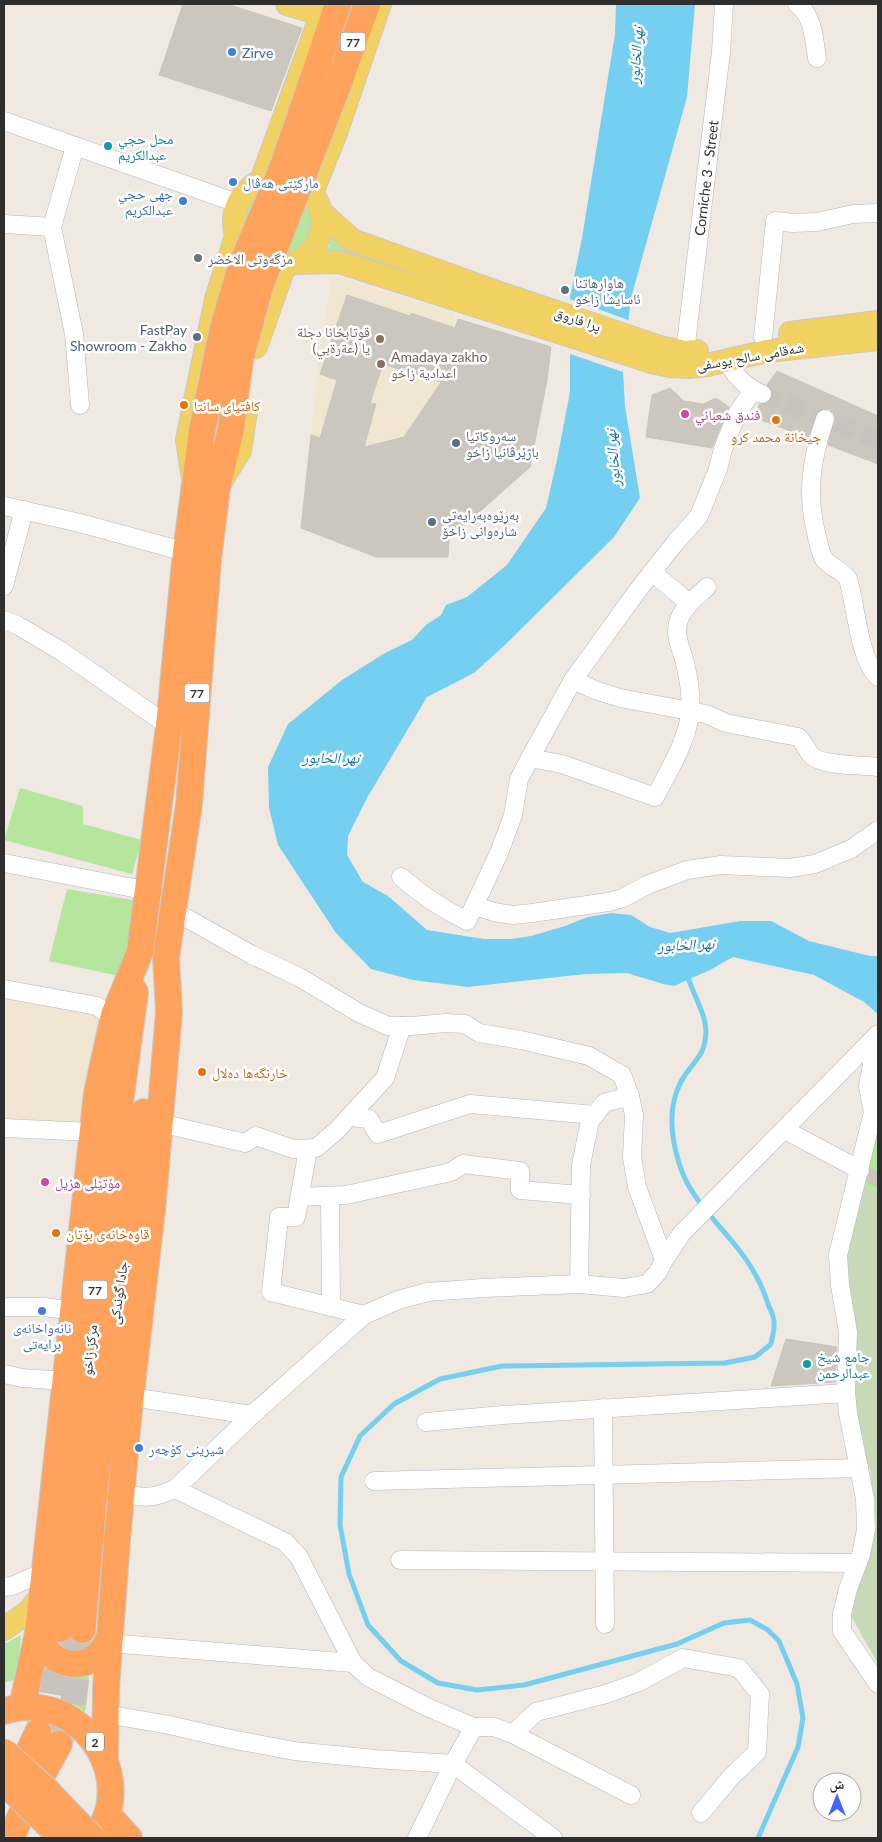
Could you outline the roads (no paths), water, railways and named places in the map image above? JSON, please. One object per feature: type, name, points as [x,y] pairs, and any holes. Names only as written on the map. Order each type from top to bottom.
[{"type":"highway","name":"77","points":[[140,952],[169,726],[186,552],[206,488],[231,429],[240,360],[260,286],[340,80],[367,4]]},
{"type":"highway","name":"77","points":[[166,958],[189,804],[208,560],[202,431],[222,328],[242,264],[284,164],[314,76],[329,10]]},
{"type":"highway","points":[[13,1709],[60,1631],[44,1582],[92,1132],[97,1093],[113,1018],[140,952]]},
{"type":"highway","name":"مركز زاخو","points":[[60,1631],[68,1518],[98,1267],[140,952]]},
{"type":"highway","points":[[105,1761],[110,1639],[122,1493],[160,1124],[169,1012],[166,958]]},
{"type":"highway","name":"جادا گوندکی","points":[[60,1631],[94,1494],[113,1331],[166,958]]},
{"type":"highway","points":[[60,1631],[45,1648],[62,1662],[71,1664],[84,1664],[94,1658],[110,1639]]},
{"type":"highway","name":"2","points":[[13,1709],[43,1708],[63,1715],[81,1727],[96,1742],[105,1761],[110,1778],[110,1796],[107,1814],[93,1838],[51,1795],[25,1760]]},
{"type":"highway","points":[[25,1760],[48,1738]]},
{"type":"highway","points":[[8,1800],[11,1838]]},
{"type":"highway","points":[[8,1800],[62,1838]]},
{"type":"highway","points":[[107,1814],[129,1838]]},
{"type":"main road","points":[[261,181],[284,116],[329,10],[287,4]]},
{"type":"main road","points":[[380,4],[336,132],[316,203],[321,233],[308,254],[290,264],[266,315],[254,351],[240,451],[206,488],[187,440],[216,299],[236,236],[234,219],[237,204],[251,186],[272,178],[288,179],[303,186],[316,203],[352,240],[493,301]]},
{"type":"main road","points":[[284,116],[289,130],[301,139],[316,142],[330,138],[336,132]]},
{"type":"main road","points":[[236,236],[247,254],[264,264],[339,262],[493,301]]},
{"type":"main road","points":[[216,299],[230,292],[246,293],[259,301],[266,315]]},
{"type":"main road","name":"پرا فاروق","points":[[493,301],[656,354]]},
{"type":"main road","name":"شەقامی سالح یوسفی","points":[[656,354],[697,351],[763,337],[878,322]]},
{"type":"main road","name":"شەقامی سالح یوسفی","points":[[656,354],[670,366],[688,367],[707,365],[767,351],[878,339]]},
{"type":"main road","points":[[4,1629],[29,1610],[44,1582]]},
{"type":"street","name":"Corniche 3 - Street","points":[[684,352],[721,52],[724,4]]},
{"type":"street","points":[[797,4],[807,13],[812,27],[817,58]]},
{"type":"street","points":[[4,121],[237,204]]},
{"type":"street","points":[[75,146],[52,227],[74,334],[80,405]]},
{"type":"street","points":[[763,337],[775,221],[793,223],[817,222],[853,214],[878,214]]},
{"type":"street","points":[[4,224],[52,227]]},
{"type":"street","points":[[401,877],[443,909],[468,921],[499,853],[513,815],[519,779],[530,758],[573,680],[652,572],[699,516],[737,414],[757,392],[737,377],[726,360]]},
{"type":"street","points":[[825,419],[816,445],[811,468],[814,528],[824,559],[848,579],[865,652],[869,665],[878,678]]},
{"type":"street","points":[[4,506],[186,552]]},
{"type":"street","points":[[4,586],[24,510]]},
{"type":"street","points":[[652,572],[689,603]]},
{"type":"street","points":[[530,758],[562,764],[655,797],[684,737],[690,712],[688,680],[684,659],[678,644],[677,629],[680,616],[689,603],[707,588]]},
{"type":"street","points":[[4,620],[17,625],[61,651],[169,726]]},
{"type":"street","points":[[573,680],[620,698],[706,714],[726,723],[798,737],[805,743],[812,756],[824,762],[878,767]]},
{"type":"street","points":[[475,906],[513,915],[532,913],[608,902],[623,898],[647,885],[687,870],[721,865],[790,868],[816,864],[851,848],[878,830]]},
{"type":"street","points":[[4,863],[149,891]]},
{"type":"street","points":[[174,911],[252,955],[299,977],[359,1013],[388,1026],[465,1024],[479,1033],[521,1040],[589,1056],[622,1074],[634,1115],[632,1157],[637,1187],[664,1260]]},
{"type":"street","points":[[4,989],[97,1006],[113,1018]]},
{"type":"street","points":[[160,1124],[245,1143],[256,1136],[293,1149],[316,1148],[338,1130],[385,1078],[402,1026]]},
{"type":"street","points":[[122,1493],[147,1498],[175,1489],[252,1415],[364,1315],[398,1300],[428,1292],[483,1288],[579,1284],[624,1288],[647,1284],[658,1272],[682,1233],[877,1041]]},
{"type":"street","points":[[877,1041],[868,1086],[873,1112],[838,1254],[840,1285],[848,1332],[846,1393],[855,1453],[860,1468],[865,1498],[866,1530],[842,1614],[842,1631],[878,1684]]},
{"type":"street","points":[[579,1284],[582,1164],[590,1121],[604,1103],[630,1096]]},
{"type":"street","points":[[350,1117],[368,1119],[378,1134],[470,1104],[595,1115]]},
{"type":"street","points":[[4,1128],[92,1132]]},
{"type":"street","points":[[785,1130],[860,1170]]},
{"type":"street","points":[[308,1149],[296,1217],[279,1217],[271,1292],[364,1315]]},
{"type":"street","points":[[300,1197],[346,1195],[450,1172],[463,1164],[520,1171],[520,1190],[581,1195]]},
{"type":"street","points":[[330,1196],[331,1307]]},
{"type":"street","points":[[4,1307],[44,1307],[74,1311]]},
{"type":"street","points":[[4,1374],[22,1378],[66,1381]]},
{"type":"street","points":[[426,1422],[604,1408],[846,1393]]},
{"type":"street","points":[[131,1397],[252,1415]]},
{"type":"street","points":[[604,1408],[605,1624]]},
{"type":"street","points":[[374,1481],[860,1468]]},
{"type":"street","points":[[175,1489],[285,1542],[299,1557],[353,1663],[368,1677],[429,1708],[474,1727],[494,1727],[513,1734],[631,1795]]},
{"type":"street","points":[[400,1560],[858,1563]]},
{"type":"street","points":[[4,1587],[44,1582]]},
{"type":"street","points":[[110,1639],[353,1663]]},
{"type":"street","points":[[513,1734],[536,1712],[606,1694],[639,1682],[683,1658],[740,1668],[760,1694],[757,1752],[731,1777],[701,1813]]},
{"type":"street","points":[[106,1714],[169,1724],[226,1738],[294,1751],[453,1764],[553,1838]]},
{"type":"street","points":[[417,1838],[453,1764],[474,1727]]},
{"type":"water","name":"نهر الخابور","points":[[616,4],[695,4],[687,97],[631,298],[623,371],[625,406],[640,498],[614,537],[506,644],[474,673],[427,697],[367,798],[348,836],[347,855],[363,882],[388,896],[427,930],[484,939],[511,939],[531,936],[588,917],[611,913],[631,915],[650,927],[670,933],[740,921],[771,921],[809,941],[870,956],[878,956],[878,1014],[864,1002],[814,975],[733,957],[710,970],[674,986],[627,973],[586,974],[468,987],[413,980],[371,969],[336,933],[278,845],[269,808],[268,767],[288,724],[342,680],[385,653],[412,640],[426,625],[441,615],[446,605],[467,597],[507,565],[546,508],[570,392],[570,297],[582,238],[615,34]]},
{"type":"waterway","points":[[687,974],[704,1018],[706,1032],[702,1051],[685,1075],[675,1096],[672,1130],[676,1152],[684,1176],[697,1199],[743,1256],[759,1283],[774,1320],[771,1344],[755,1357],[725,1363],[502,1366],[440,1379],[394,1404],[360,1436],[341,1477],[340,1525],[349,1574],[368,1625],[401,1661],[438,1683],[477,1690],[524,1685],[677,1644],[724,1623],[750,1620],[768,1630],[779,1641],[797,1684],[803,1718],[798,1747],[758,1838]]},
{"type":"tunnel","points":[[762,394],[878,440]]},
{"type":"tunnel","points":[[60,1741],[73,1706],[82,1630]]},
{"type":"tunnel","points":[[38,1731],[50,1694],[59,1637]]},
{"type":"place","name":"Zirve","points":[[232,52]]},
{"type":"place","name":"محل حجي عبدالكريم","points":[[108,146]]},
{"type":"place","name":"مارکێتی هەڤال","points":[[233,182]]},
{"type":"place","name":"جهى حجي عبدالكريم","points":[[183,201]]},
{"type":"place","name":"مزگەوتی الاخضر","points":[[198,258]]},
{"type":"place","name":"هاوارهاتنا ئاسایشا زاخو","points":[[565,290]]},
{"type":"place","name":"FastPay Showroom - Zakho","points":[[197,337]]},
{"type":"place","name":"قوتابخانا دجلة يا (عةرةبي)","points":[[380,339]]},
{"type":"place","name":"Amadaya zakho اعدادية زاخو","points":[[381,364]]},
{"type":"place","name":"کافتیای سانتا","points":[[184,405]]},
{"type":"place","name":"فندق شعباني","points":[[685,414]]},
{"type":"place","name":"جيخانة محمد كرو","points":[[776,420]]},
{"type":"place","name":"سه‌روكاتيا باژێرڤانيا زاخو","points":[[456,443]]},
{"type":"place","name":"بەڕێوەبەرایەتی شارەوانی زاخۆ","points":[[432,522]]},
{"type":"place","name":"خارنگەها دەلال","points":[[202,1072]]},
{"type":"place","name":"مۆتێلی هزیل","points":[[45,1182]]},
{"type":"place","name":"قاوەخانەی بۆتان","points":[[56,1233]]},
{"type":"place","name":"نانەواخانەی برایەتی","points":[[42,1311]]},
{"type":"place","name":"جامع شيخ عبدالرحمن","points":[[807,1364]]},
{"type":"place","name":"شیرینی کۆچەر","points":[[139,1448]]}]
